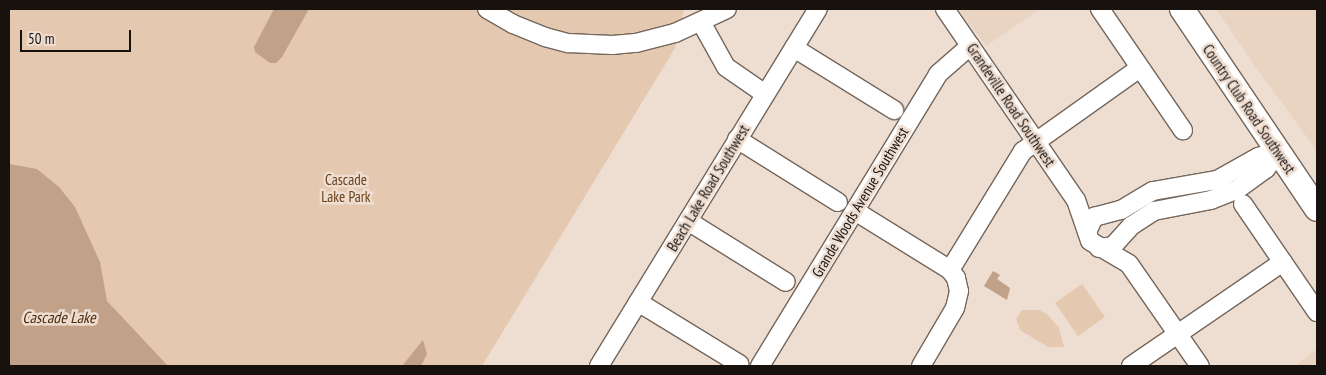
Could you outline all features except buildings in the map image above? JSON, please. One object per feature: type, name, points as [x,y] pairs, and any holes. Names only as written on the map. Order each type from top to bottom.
[{"type":"main road","name":"Country Club Road Southwest","points":[[1182,9],[1317,209]]},
{"type":"street","points":[[487,9],[528,31],[568,43],[636,43],[675,33],[727,9]]},
{"type":"street","name":"Beach Lake Road Southwest","points":[[599,366],[818,9]]},
{"type":"street","name":"Grandeville Road Southwest","points":[[945,9],[1076,200],[1092,244],[1122,257],[1129,264],[1200,366]]},
{"type":"street","points":[[1100,9],[1183,130]]},
{"type":"street","points":[[701,22],[726,67],[765,94]]},
{"type":"street","name":"Grande Woods Avenue Southwest","points":[[760,366],[938,74],[970,46]]},
{"type":"street","points":[[794,48],[894,110]]},
{"type":"street","points":[[950,270],[1009,170],[1035,141],[1140,68]]},
{"type":"street","points":[[738,139],[838,202]]},
{"type":"street","points":[[1087,232],[1091,220],[1121,210],[1153,191],[1217,180],[1250,161],[1278,151]]},
{"type":"street","points":[[1100,248],[1113,246],[1119,238],[1145,215],[1166,206],[1211,200],[1238,189],[1266,168],[1278,151]]},
{"type":"street","points":[[1184,186],[1187,204]]},
{"type":"street","name":"Grandeville Road Southwest","points":[[1076,200],[1102,215],[1116,220],[1120,227],[1119,238],[1129,264]]},
{"type":"street","points":[[1243,204],[1317,312]]},
{"type":"street","points":[[855,211],[950,270],[958,283],[958,300],[921,366]]},
{"type":"street","points":[[688,221],[786,282]]},
{"type":"street","points":[[1131,366],[1283,262]]},
{"type":"street","points":[[638,302],[739,364]]},
{"type":"shaded area","points":[[959,9],[1040,9],[986,46]]},
{"type":"shaded area","points":[[1216,9],[1317,9],[1317,151],[1257,69]]},
{"type":"shaded area","points":[[1317,349],[1317,366],[1295,366]]},
{"type":"green space","name":"Cascade Lake Park","points":[[9,9],[684,9],[675,48],[482,366],[9,366]]},
{"type":"green space","points":[[1082,284],[1105,317],[1078,336],[1055,303]]},
{"type":"green space","points":[[1022,310],[1039,310],[1048,315],[1059,328],[1064,347],[1048,347],[1020,330],[1016,319]]},
{"type":"water","points":[[274,9],[309,9],[282,57],[276,63],[270,63],[255,52],[254,47]]},
{"type":"water","name":"Cascade Lake","points":[[9,164],[37,169],[59,187],[75,207],[100,262],[107,301],[168,366],[9,366]]},
{"type":"water","points":[[993,271],[1000,275],[997,279],[1010,288],[1007,300],[984,286]]},
{"type":"water","points":[[423,340],[427,354],[421,366],[402,366]]}]
